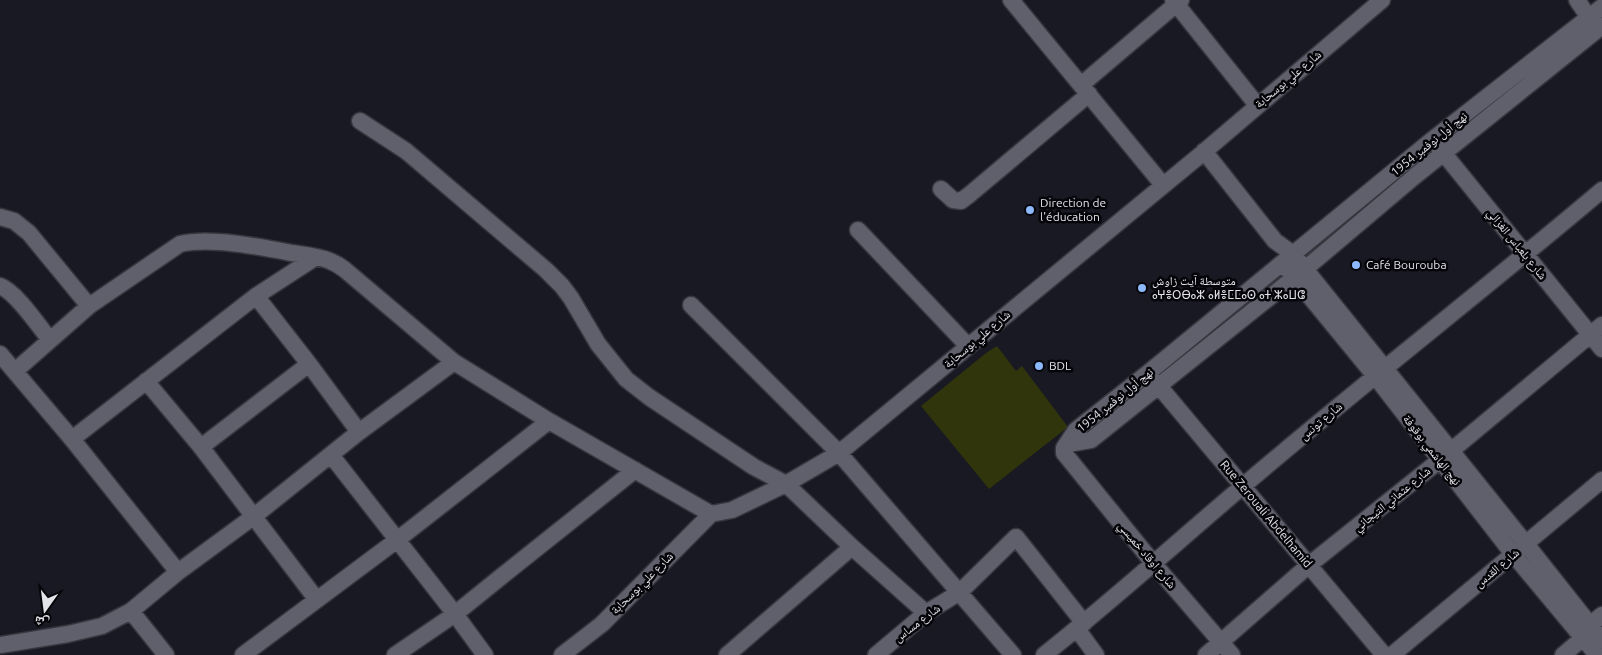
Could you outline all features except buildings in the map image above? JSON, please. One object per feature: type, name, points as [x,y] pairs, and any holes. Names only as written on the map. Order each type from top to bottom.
[{"type":"street","points":[[1011,0],[1163,185]]},
{"type":"street","name":"شارع علي بوسحابة","points":[[562,655],[602,624],[711,514],[732,510],[786,484],[839,453],[1204,151],[1382,0]]},
{"type":"street","points":[[1577,0],[1598,27]]},
{"type":"street","points":[[941,189],[953,200],[961,201],[969,195],[1085,89],[1177,1],[1257,105]]},
{"type":"street","name":"نهج أول نوفمبر 1954","points":[[1066,448],[1076,430],[1287,258],[1410,170],[1443,153],[1598,27],[1602,7]]},
{"type":"street","name":"نهج أول نوفمبر 1954","points":[[1066,448],[1091,440],[1299,273],[1410,170],[1432,140],[1598,27]]},
{"type":"street","points":[[360,121],[406,151],[546,270],[571,298],[606,356],[648,398],[754,467],[786,484],[852,547],[926,613]]},
{"type":"street","name":"شارع بلعباس الغزالي","points":[[1432,140],[1526,254],[1596,330],[1602,349]]},
{"type":"street","name":"نهج الهاشمي بوقوفة","points":[[1204,151],[1445,455],[1513,554],[1592,626],[1597,655]]},
{"type":"street","name":"شارع تونس","points":[[1044,655],[1154,564],[1242,486],[1602,190]]},
{"type":"street","points":[[0,217],[14,221],[29,233],[89,306]]},
{"type":"street","points":[[858,230],[968,346]]},
{"type":"street","points":[[15,371],[89,306],[180,244],[190,242],[257,246],[316,257],[330,261],[344,269],[454,362],[549,421],[711,514]]},
{"type":"street","points":[[72,439],[256,296],[316,257]]},
{"type":"street","points":[[0,286],[7,288],[50,340]]},
{"type":"street","points":[[256,296],[359,432]]},
{"type":"street","points":[[691,305],[839,453],[1013,655]]},
{"type":"street","name":"شارع عثماني التيجاني","points":[[1206,655],[1309,565],[1596,330]]},
{"type":"street","points":[[0,354],[72,439],[178,572]]},
{"type":"street","points":[[0,645],[68,634],[102,626],[131,611],[178,572],[253,517],[359,432],[454,362]]},
{"type":"street","points":[[200,447],[309,364]]},
{"type":"street","name":"Rue Zerouali Abdelhamid","points":[[1148,373],[1384,655]]},
{"type":"street","points":[[146,381],[200,447],[317,600]]},
{"type":"street","points":[[244,655],[397,540],[549,421]]},
{"type":"street","name":"شارع اوقاد خميسي","points":[[1066,448],[1154,564],[1232,655]]},
{"type":"street","points":[[331,455],[485,655]]},
{"type":"street","name":"نهج الهاشمي بوقوفة","points":[[1445,455],[1526,544],[1602,640]]},
{"type":"street","points":[[395,655],[455,614],[635,470]]},
{"type":"street","name":"شارع القدس","points":[[1392,655],[1602,480]]},
{"type":"street","name":"شارع مساس","points":[[876,655],[926,613],[960,592],[1016,537],[1080,626]]},
{"type":"street","points":[[727,655],[852,547]]},
{"type":"street","points":[[131,611],[166,655]]},
{"type":"street","points":[[1080,626],[1096,655]]},
{"type":"street","points":[[1563,655],[1592,626]]},
{"type":"green space","points":[[997,346],[1016,371],[1022,366],[1068,427],[989,489],[921,406]]},
{"type":"place","name":"Direction de l'éducation","points":[[1030,210]]},
{"type":"place","name":"Café Bourouba","points":[[1356,265]]},
{"type":"place","name":"متوسطة آيت زاوش ⴰⵖⴻⵔⴱⴰⵣ ⴰⵍⴻⵎⵎⴰⵙ ⴰⵜ ⵣⴰⵡⵛ","points":[[1142,288]]},
{"type":"place","name":"BDL","points":[[1039,366]]}]
